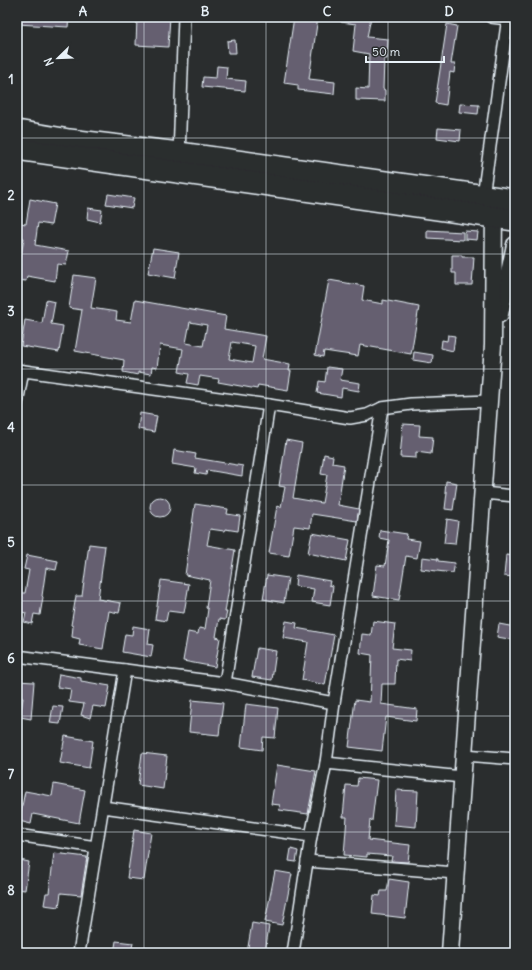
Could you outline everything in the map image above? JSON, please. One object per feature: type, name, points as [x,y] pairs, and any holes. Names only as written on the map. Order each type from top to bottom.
[{"type":"highway","points":[[17,131],[69,140],[179,152],[490,204],[515,220]]},
{"type":"highway","points":[[17,149],[179,173],[490,204],[515,200]]},
{"type":"street","points":[[179,173],[184,17]]},
{"type":"street","points":[[450,953],[474,612],[484,493],[493,345],[490,204],[508,18],[491,17]]},
{"type":"street","points":[[493,345],[515,245]]},
{"type":"street","points":[[17,404],[20,371],[268,405],[350,418],[367,414],[382,408],[411,404],[489,401]]},
{"type":"street","points":[[225,683],[268,405]]},
{"type":"street","points":[[293,953],[311,836],[326,763],[334,703],[382,408]]},
{"type":"street","points":[[484,493],[515,496]]},
{"type":"street","points":[[17,656],[225,683],[334,703]]},
{"type":"street","points":[[80,953],[125,670]]},
{"type":"street","points":[[465,755],[515,759]]},
{"type":"street","points":[[326,763],[462,777]]},
{"type":"street","points":[[103,807],[311,836]]},
{"type":"street","points":[[17,835],[96,847]]},
{"type":"street","points":[[307,861],[456,873]]},
{"type":"building","points":[[17,17],[69,17],[68,27],[17,24]]},
{"type":"building","points":[[137,17],[170,17],[168,47],[136,45]]},
{"type":"building","points":[[294,17],[318,17],[309,79],[335,82],[334,94],[298,90],[298,85],[284,83]]},
{"type":"building","points":[[341,17],[371,17],[367,37],[388,39],[387,59],[384,59],[383,89],[385,90],[385,101],[356,100],[356,88],[368,89],[369,54],[353,51],[356,24],[341,22]]},
{"type":"building","points":[[447,24],[457,26],[451,64],[455,64],[454,73],[450,72],[446,105],[435,103]]},
{"type":"building","points":[[235,40],[236,53],[228,53],[227,41]]},
{"type":"building","points":[[217,66],[227,67],[226,79],[246,81],[245,91],[202,87],[203,77],[216,78]]},
{"type":"building","points":[[460,104],[479,105],[478,114],[459,112]]},
{"type":"building","points":[[438,128],[461,130],[460,141],[437,138]]},
{"type":"building","points":[[108,194],[134,198],[132,208],[106,204]]},
{"type":"building","points":[[30,199],[55,204],[51,225],[38,223],[35,245],[69,251],[66,265],[57,264],[55,281],[27,276],[26,281],[17,280],[24,238],[18,237],[20,223],[26,224]]},
{"type":"building","points":[[88,208],[102,210],[100,222],[87,219]]},
{"type":"building","points":[[427,230],[463,232],[463,240],[427,238]]},
{"type":"building","points":[[465,231],[478,232],[477,240],[465,239]]},
{"type":"building","points":[[153,248],[179,252],[175,278],[148,273]]},
{"type":"building","points":[[452,255],[474,257],[472,285],[456,285],[456,273],[452,273]]},
{"type":"building","points":[[74,275],[96,278],[91,308],[117,312],[116,320],[131,322],[135,300],[226,316],[224,329],[266,336],[262,359],[290,364],[289,371],[291,371],[288,390],[258,385],[257,389],[218,382],[219,379],[200,376],[198,385],[187,383],[189,374],[179,372],[183,349],[160,345],[157,368],[152,367],[151,374],[138,372],[138,375],[123,372],[124,360],[75,351],[82,310],[69,308]],"holes":[[[190,322],[207,325],[203,346],[186,343]],[[232,342],[255,346],[252,363],[229,359]]]},
{"type":"building","points":[[329,280],[364,286],[362,300],[383,304],[383,300],[419,307],[411,354],[360,345],[358,356],[324,351],[323,357],[315,355]]},
{"type":"building","points":[[46,300],[55,302],[51,324],[63,326],[59,352],[21,346],[25,320],[42,323]]},
{"type":"building","points":[[448,335],[455,336],[453,351],[441,348],[442,340],[447,341]]},
{"type":"building","points":[[414,352],[433,355],[432,363],[413,360]]},
{"type":"building","points":[[327,367],[342,369],[340,380],[360,383],[359,391],[342,388],[341,397],[317,393],[319,381],[325,382]]},
{"type":"building","points":[[140,413],[157,416],[154,432],[138,429]]},
{"type":"building","points":[[403,424],[420,425],[419,436],[433,437],[431,454],[416,452],[416,458],[400,457]]},
{"type":"building","points":[[286,440],[302,443],[293,498],[322,503],[327,475],[321,474],[324,454],[333,456],[332,463],[344,465],[338,505],[359,509],[357,521],[312,514],[310,528],[294,526],[289,556],[269,553],[277,506],[281,507],[285,487],[279,486]]},
{"type":"building","points":[[174,450],[196,454],[195,458],[243,466],[242,476],[207,470],[206,475],[195,473],[196,468],[172,464]]},
{"type":"building","points":[[446,481],[457,483],[453,510],[445,509],[447,492],[445,492]]},
{"type":"building","points":[[160,497],[167,500],[170,507],[167,514],[160,517],[153,514],[150,507],[153,500]]},
{"type":"building","points":[[195,504],[228,509],[227,514],[240,516],[238,531],[210,529],[207,545],[235,550],[225,612],[227,612],[225,620],[219,619],[216,637],[220,638],[215,667],[183,661],[188,632],[198,634],[199,628],[205,629],[208,609],[206,608],[210,580],[185,575]]},
{"type":"building","points":[[447,519],[458,521],[455,544],[444,543]]},
{"type":"building","points":[[380,530],[407,534],[406,539],[420,541],[417,558],[406,556],[399,600],[373,596],[377,565],[385,566],[389,540],[379,538]]},
{"type":"building","points":[[312,533],[350,540],[346,561],[308,553]]},
{"type":"building","points":[[89,544],[105,546],[98,599],[121,603],[119,613],[109,611],[103,649],[79,645],[80,639],[72,637],[73,626],[71,625],[76,596],[82,596]]},
{"type":"building","points":[[27,555],[58,561],[56,570],[46,568],[40,615],[34,614],[32,624],[24,622],[26,613],[18,611],[21,593],[25,593],[29,570],[24,569]]},
{"type":"building","points":[[506,555],[515,556],[515,577],[504,576]]},
{"type":"building","points":[[422,557],[455,563],[453,573],[421,569]]},
{"type":"building","points":[[267,575],[288,578],[284,603],[263,599]]},
{"type":"building","points":[[296,575],[330,581],[329,585],[333,586],[330,605],[312,602],[314,589],[295,586]]},
{"type":"building","points":[[161,580],[189,584],[184,613],[168,611],[166,621],[155,619]]},
{"type":"building","points":[[286,621],[297,623],[296,628],[334,635],[325,685],[302,680],[308,642],[283,638]]},
{"type":"building","points":[[373,621],[395,624],[392,648],[411,650],[410,661],[396,659],[395,684],[382,684],[381,704],[417,709],[416,721],[386,717],[382,751],[349,747],[355,700],[370,702],[372,655],[360,653],[362,634],[371,635]]},
{"type":"building","points":[[499,624],[515,627],[515,640],[497,637]]},
{"type":"building","points":[[133,626],[150,629],[148,644],[153,645],[151,657],[122,652],[125,634],[132,635]]},
{"type":"building","points":[[257,648],[276,651],[272,680],[252,677]]},
{"type":"building","points":[[59,674],[81,678],[81,681],[110,686],[106,708],[93,706],[90,718],[81,715],[84,704],[69,702],[71,689],[57,687]]},
{"type":"building","points":[[17,681],[34,682],[31,719],[20,717],[23,698],[17,697]]},
{"type":"building","points":[[192,700],[223,703],[219,735],[189,732]]},
{"type":"building","points":[[246,704],[278,708],[275,738],[263,737],[262,750],[241,747]]},
{"type":"building","points":[[53,706],[63,707],[60,724],[50,723]]},
{"type":"building","points":[[65,736],[93,741],[89,768],[60,763]]},
{"type":"building","points":[[142,753],[167,756],[163,789],[138,785]]},
{"type":"building","points":[[277,765],[316,771],[308,814],[279,810],[280,805],[271,804]]},
{"type":"building","points":[[358,778],[377,780],[368,840],[410,845],[408,862],[391,861],[392,856],[367,854],[367,857],[344,855],[347,817],[343,817],[346,785],[357,786]]},
{"type":"building","points":[[54,784],[85,790],[79,823],[33,814],[31,824],[19,821],[25,791],[52,796]]},
{"type":"building","points":[[396,790],[418,791],[416,827],[394,825]]},
{"type":"building","points":[[134,830],[151,833],[144,880],[127,878]]},
{"type":"building","points":[[291,849],[298,851],[296,862],[289,861]]},
{"type":"building","points":[[54,853],[87,857],[81,895],[61,893],[59,907],[44,905],[46,893],[49,893]]},
{"type":"building","points":[[20,860],[29,862],[25,890],[17,889]]},
{"type":"building","points":[[275,871],[292,874],[282,925],[265,922]]},
{"type":"building","points":[[389,879],[409,882],[405,918],[372,914],[374,895],[380,896],[381,891],[387,891]]},
{"type":"building","points":[[252,923],[269,926],[265,953],[247,953]]},
{"type":"building","points":[[116,941],[133,943],[131,953],[114,953]]}]
